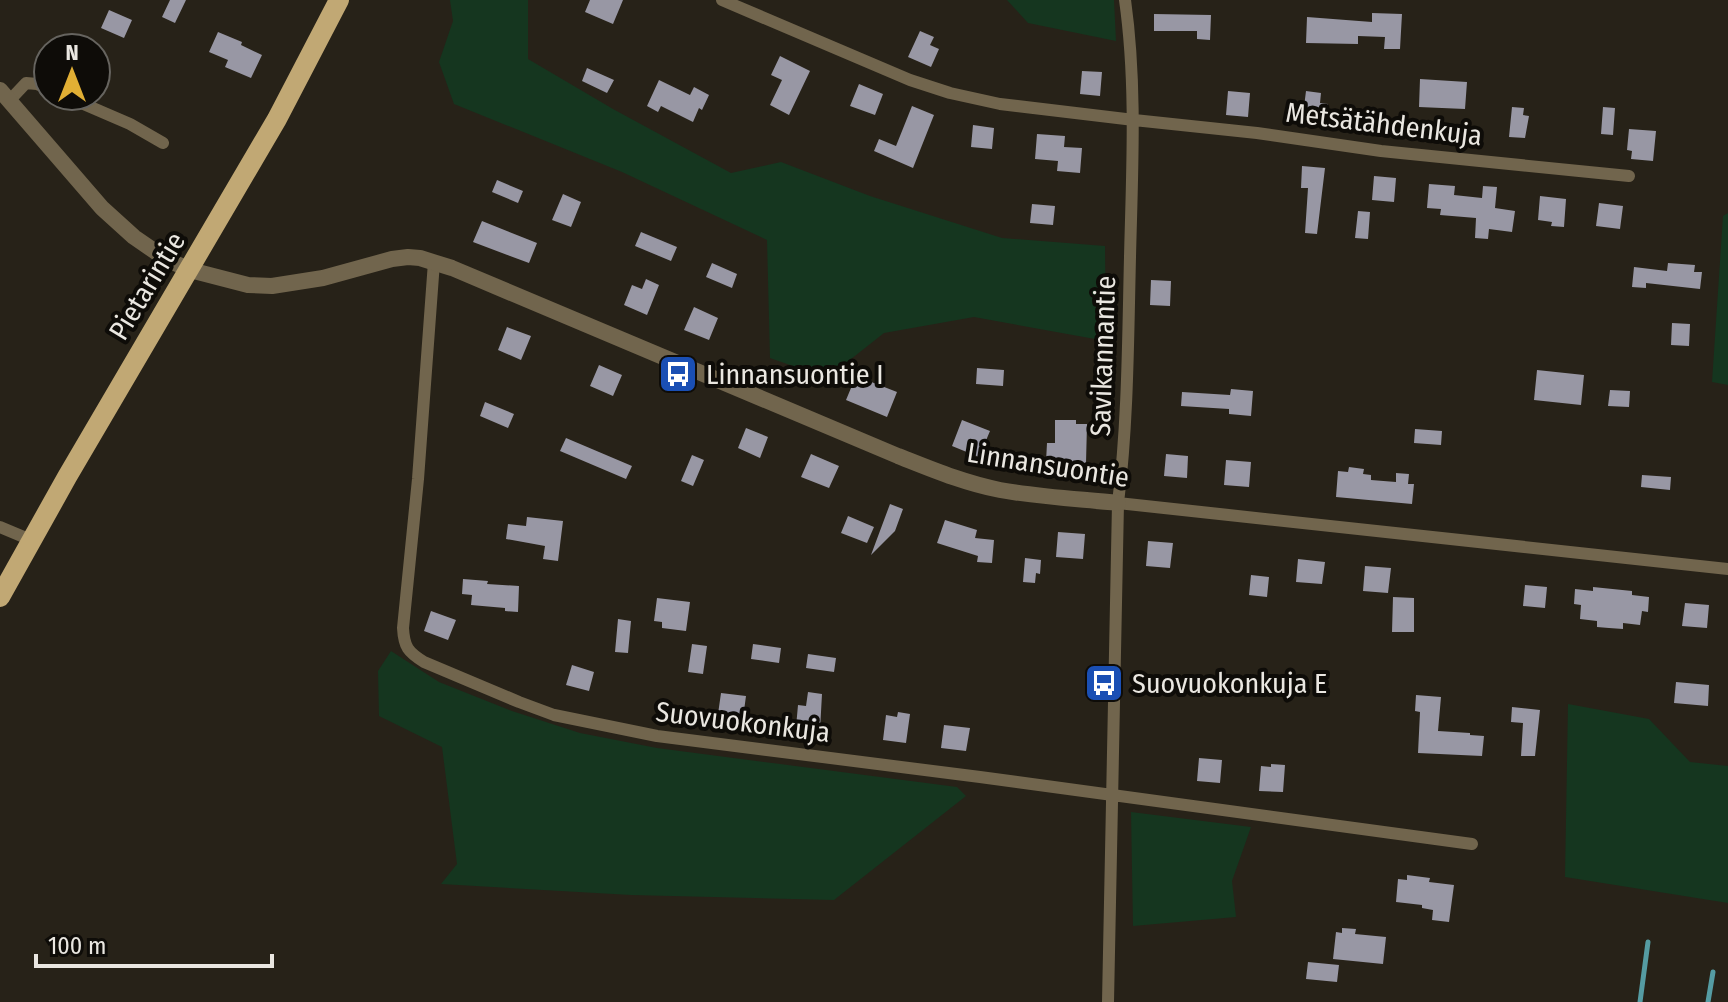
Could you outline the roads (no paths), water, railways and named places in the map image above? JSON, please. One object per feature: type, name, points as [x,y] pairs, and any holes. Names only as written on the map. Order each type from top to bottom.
[{"type":"main road","name":"Pietarintie","points":[[0,597],[277,119],[339,0]]},
{"type":"street","name":"Metsätähdenkuja","points":[[722,0],[910,80],[1000,104],[1257,133],[1381,151],[1629,176]]},
{"type":"street","points":[[755,14],[758,0]]},
{"type":"street","name":"Savikannantie","points":[[1108,1002],[1118,503],[1126,427],[1134,120],[1125,0]]},
{"type":"street","points":[[5,95],[26,83],[32,84]]},
{"type":"street","name":"Linnansuontie","points":[[5,95],[102,208],[134,237],[166,259],[190,270],[248,285],[272,286],[323,278],[392,259],[408,257],[434,262],[898,456],[961,480],[1000,490],[1728,569]]},
{"type":"street","points":[[102,112],[163,143]]},
{"type":"street","name":"Suovuokonkuja","points":[[434,262],[418,479],[405,600],[404,640],[410,653],[424,662],[554,715],[657,736],[1472,844]]},
{"type":"street","points":[[0,527],[31,540]]},
{"type":"waterway","points":[[1640,1002],[1648,942]]},
{"type":"waterway","points":[[1708,1002],[1713,972]]},
{"type":"place","name":"Linnansuontie I","points":[[678,374]]},
{"type":"place","name":"Suovuokonkuja E","points":[[1104,683]]}]
